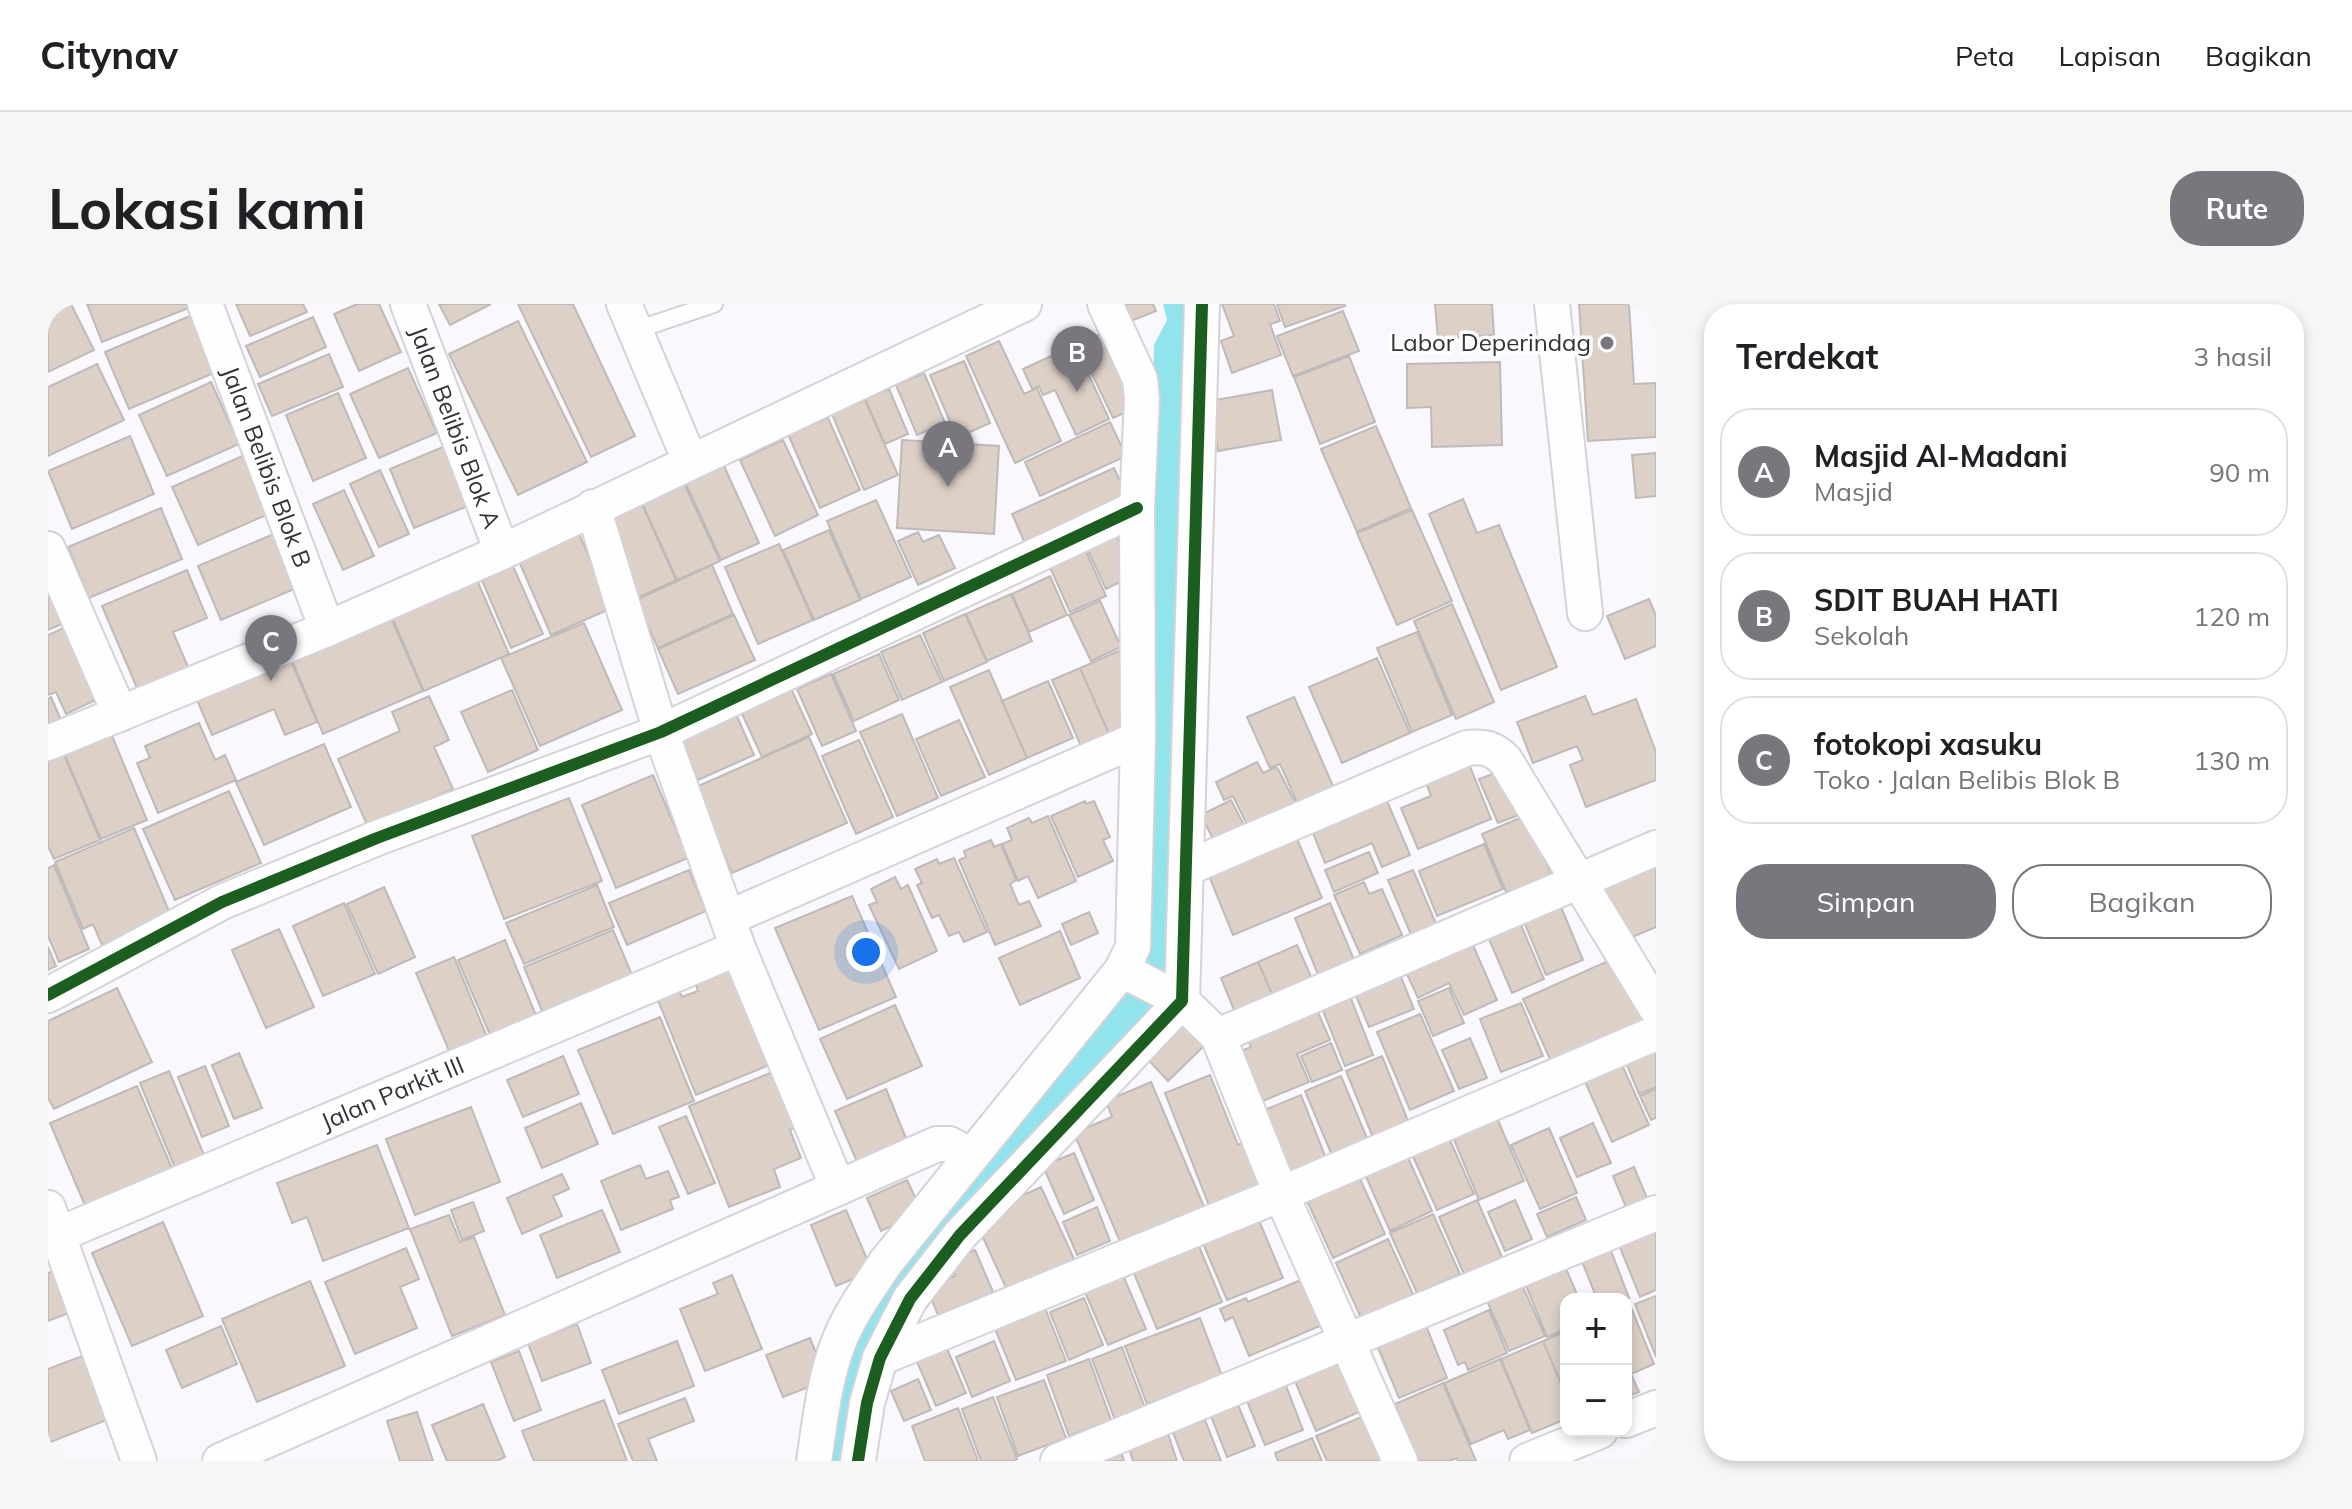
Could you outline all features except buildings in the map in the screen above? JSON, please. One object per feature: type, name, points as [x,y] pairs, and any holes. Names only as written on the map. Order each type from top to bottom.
[{"type":"street","name":"Jalan Belibis Blok B","points":[[205,304],[327,629]]},
{"type":"street","name":"Jalan Belibis Blok A","points":[[408,304],[502,552]]},
{"type":"street","points":[[48,743],[327,629],[502,552],[1024,304]]},
{"type":"street","points":[[814,1461],[823,1400],[838,1342],[862,1298],[886,1262],[971,1156],[1126,972],[1133,947],[1138,739],[1137,508],[1142,399],[1140,379],[1105,304]]},
{"type":"street","points":[[858,1461],[867,1403],[880,1358],[910,1299],[960,1235],[1174,996],[1187,868],[1202,304]]},
{"type":"street","points":[[1552,304],[1585,613]]},
{"type":"street","points":[[630,317],[690,461]]},
{"type":"street","points":[[593,507],[661,732],[733,933],[838,1188]]},
{"type":"street","points":[[48,995],[222,902],[377,838],[661,732],[1137,508]]},
{"type":"street","points":[[48,549],[120,714]]},
{"type":"street","name":"Jalan Parkit III","points":[[51,1227],[733,933],[1138,739]]},
{"type":"street","points":[[1187,868],[1467,748],[1495,750],[1505,760],[1656,1008]]},
{"type":"street","points":[[1218,1036],[1656,848]]},
{"type":"street","points":[[1126,972],[1174,996],[1218,1036],[1281,1194],[1400,1461]]},
{"type":"street","points":[[880,1358],[1281,1194],[1656,1033]]},
{"type":"street","points":[[220,1461],[937,1144],[949,1144],[971,1156]]},
{"type":"street","points":[[1064,1460],[1656,1213]]},
{"type":"street","points":[[51,1227],[139,1461]]},
{"type":"street","points":[[1632,1418],[1656,1408]]},
{"type":"street","points":[[1527,1461],[1594,1443]]},
{"type":"lane","points":[[630,317],[714,304]]},
{"type":"water","points":[[1163,304],[1187,304],[1171,987],[950,1234],[848,1461],[822,1461],[862,1311],[1138,970],[1154,345],[1167,320]]},
{"type":"cycle path","points":[[858,1461],[867,1403],[880,1358],[910,1299],[960,1235],[1182,1001],[1202,304]]},
{"type":"cycle path","points":[[48,995],[222,902],[377,838],[661,732],[1137,508]]},
{"type":"place","name":"Labor Deperindag","points":[[1607,343]]},
{"type":"place","name":"SDIT BUAH HATI","points":[[1077,392]]},
{"type":"place","name":"Masjid Al-Madani","points":[[948,487]]},
{"type":"place","name":"fotokopi xasuku","points":[[271,681]]}]
